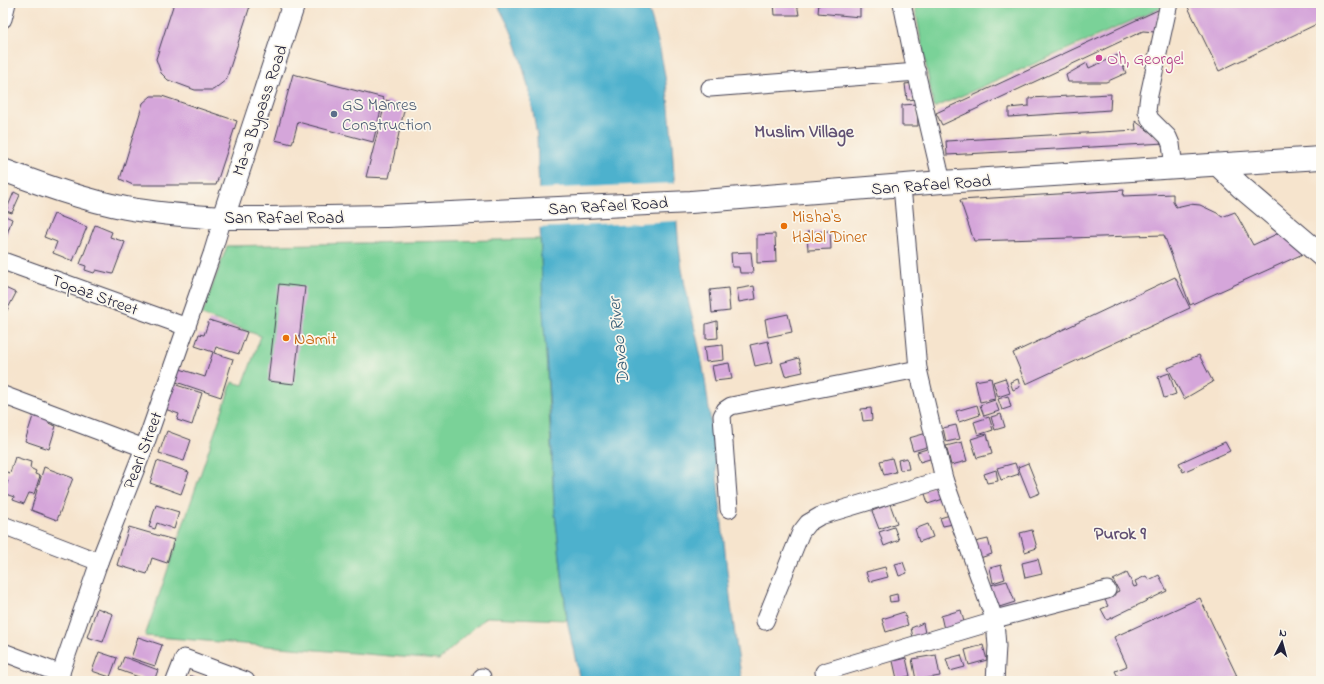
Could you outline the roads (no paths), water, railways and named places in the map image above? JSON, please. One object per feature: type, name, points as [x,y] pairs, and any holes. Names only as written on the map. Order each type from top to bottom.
[{"type":"main road","name":"Ma-a Bypass Road","points":[[223,218],[294,3]]},
{"type":"main road","name":"San Rafael Road","points":[[3,170],[70,194],[125,208],[223,218],[322,217],[475,212],[691,202],[942,182],[1321,158]]},
{"type":"main road","points":[[1218,165],[1241,187],[1321,255]]},
{"type":"street","points":[[3,19],[7,3]]},
{"type":"street","points":[[902,3],[916,72],[942,182]]},
{"type":"street","points":[[1169,3],[1147,104],[1147,111],[1150,119],[1168,137],[1171,144],[1174,168]]},
{"type":"street","points":[[710,88],[916,72]]},
{"type":"street","points":[[902,186],[918,369],[944,479],[995,621],[997,646],[995,681]]},
{"type":"street","name":"Pearl Street","points":[[59,677],[99,562],[144,448],[187,327],[223,218]]},
{"type":"street","name":"Topaz Street","points":[[3,261],[187,327]]},
{"type":"street","points":[[729,509],[722,416],[725,410],[730,406],[918,369]]},
{"type":"street","points":[[3,395],[144,448]]},
{"type":"street","points":[[765,621],[802,532],[808,523],[820,516],[944,479]]},
{"type":"street","points":[[3,525],[99,562]]},
{"type":"street","points":[[824,672],[995,621],[999,618],[1107,590]]},
{"type":"street","points":[[3,652],[59,677]]},
{"type":"street","points":[[175,681],[184,658],[246,681]]},
{"type":"water","name":"Davao River","points":[[497,3],[646,3],[656,33],[668,96],[677,224],[682,271],[705,380],[715,455],[731,606],[742,681],[580,681],[567,620],[554,504],[550,409],[543,313],[537,136],[525,73],[511,32]]},
{"type":"place","name":"Oh, George!","points":[[1099,58]]},
{"type":"place","name":"GS Manres Construction","points":[[334,114]]},
{"type":"place","name":"Misha's Halal Diner","points":[[784,226]]},
{"type":"place","name":"Namit","points":[[286,338]]},
{"type":"district","name":"Muslim Village","points":[[804,131]]},
{"type":"district","name":"Purok 9","points":[[1120,533]]}]
